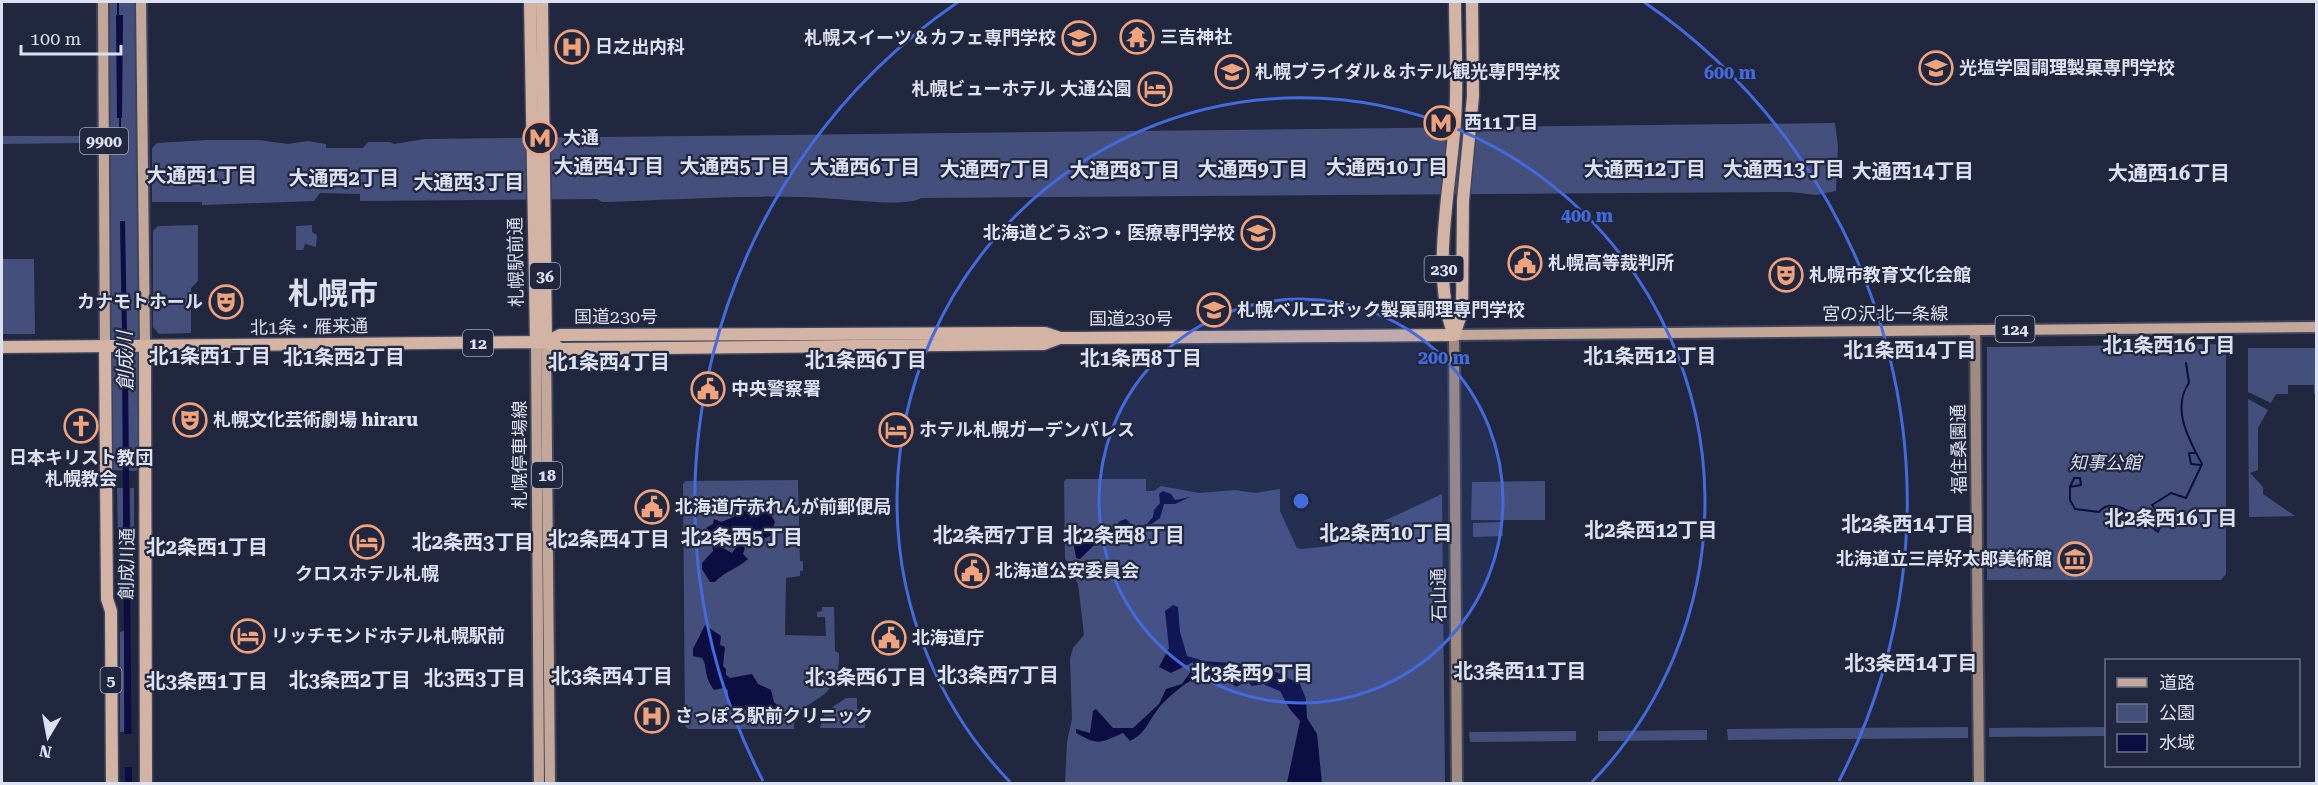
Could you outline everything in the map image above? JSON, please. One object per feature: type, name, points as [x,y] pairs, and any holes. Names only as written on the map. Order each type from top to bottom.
[{"type":"highway","name":"札幌駅前通","points":[[530,2],[541,342]]},
{"type":"highway","name":"札幌駅前通","points":[[541,342],[542,2]]},
{"type":"highway","name":"230","points":[[1454,334],[1445,313],[1444,225],[1455,120],[1455,2]]},
{"type":"highway","name":"230","points":[[1454,334],[1462,312],[1463,201],[1473,96],[1472,2]]},
{"type":"highway","name":"国道230号","points":[[541,342],[561,349],[932,347],[1044,344],[1060,338],[1454,334]]},
{"type":"highway","name":"北1条・雁来通","points":[[2,347],[541,342]]},
{"type":"highway","name":"創成川通","points":[[105,346],[106,599],[111,611],[112,783]]},
{"type":"highway","name":"創成川通","points":[[145,346],[146,783]]},
{"type":"main road","name":"9900","points":[[103,2],[105,346]]},
{"type":"main road","name":"9900","points":[[141,2],[145,346]]},
{"type":"main road","name":"宮の沢北一条線","points":[[1454,334],[2316,327]]},
{"type":"main road","name":"福住桑園通","points":[[1975,330],[1979,783]]},
{"type":"main road","name":"石山通","points":[[1454,334],[1457,783]]},
{"type":"main road","name":"札幌停車場線","points":[[539,783],[541,342]]},
{"type":"main road","name":"札幌停車場線","points":[[541,342],[550,783]]},
{"type":"green space","points":[[107,2],[136,2],[140,466],[136,471],[112,470],[109,466]]},
{"type":"green space","points":[[1835,123],[1838,146],[1836,191],[1816,195],[1791,192],[921,198],[893,203],[806,197],[602,202],[597,199],[360,201],[360,194],[320,193],[314,201],[202,205],[202,202],[152,202],[152,148],[157,143],[207,140],[259,140],[288,144],[308,141],[326,144],[326,148],[363,148],[368,142],[394,144],[424,139]]},
{"type":"green space","points":[[2,136],[85,136],[86,143],[2,144]]},
{"type":"green space","points":[[198,225],[198,281],[191,288],[191,333],[159,334],[153,327],[153,231],[158,226]]},
{"type":"green space","points":[[312,225],[312,232],[317,235],[316,247],[305,244],[303,250],[296,250],[296,226]]},
{"type":"green space","points":[[2,259],[34,259],[35,334],[2,334]]},
{"type":"green space","name":"知事公館","points":[[2226,344],[2226,574],[2221,580],[1987,580],[1987,347]]},
{"type":"green space","points":[[2248,348],[2316,348],[2316,394],[2314,394],[2314,385],[2288,385],[2288,394],[2276,394],[2271,403],[2248,392]]},
{"type":"green space","points":[[2248,399],[2268,410],[2258,428],[2258,470],[2250,473],[2263,487],[2263,494],[2295,516],[2249,517]]},
{"type":"green space","points":[[1066,479],[1146,479],[1146,491],[1154,491],[1161,486],[1199,493],[1235,490],[1255,493],[1280,489],[1280,511],[1297,548],[1301,549],[1330,546],[1442,494],[1445,783],[1065,783],[1067,742],[1072,719],[1070,659],[1073,648],[1084,635],[1078,584],[1065,558],[1064,482]]},
{"type":"green space","points":[[798,480],[800,561],[803,561],[803,571],[800,571],[800,576],[786,578],[785,635],[826,636],[825,617],[817,617],[817,612],[822,611],[822,607],[834,607],[835,651],[839,653],[838,671],[833,684],[826,693],[801,710],[796,718],[794,729],[688,729],[685,726],[683,484],[685,481]]},
{"type":"green space","points":[[1545,481],[1545,520],[1471,520],[1472,482]]},
{"type":"green space","points":[[117,488],[123,488],[124,595],[119,595]]},
{"type":"green space","points":[[130,488],[134,488],[134,592],[131,593]]},
{"type":"green space","points":[[1502,522],[1503,536],[1473,537],[1473,523]]},
{"type":"green space","points":[[124,631],[124,732],[120,732],[120,632]]},
{"type":"green space","points":[[846,698],[857,698],[857,709],[865,709],[865,728],[820,728],[825,712]]},
{"type":"green space","points":[[1968,727],[1968,738],[1728,740],[1727,729]]},
{"type":"green space","points":[[2105,727],[2105,736],[1989,737],[1989,728]]},
{"type":"green space","points":[[1707,730],[1707,740],[1598,741],[1598,731]]},
{"type":"green space","points":[[1576,731],[1576,741],[1470,742],[1469,732]]},
{"type":"water","points":[[116,15],[123,15],[122,118],[117,118]]},
{"type":"water","points":[[120,221],[125,221],[127,333],[122,333]]},
{"type":"water","points":[[122,359],[127,359],[128,369],[132,784],[125,783]]},
{"type":"water","points":[[1163,491],[1171,494],[1175,500],[1190,497],[1175,504],[1164,504],[1160,518],[1146,528],[1119,529],[1108,540],[1093,546],[1080,559],[1076,558],[1073,541],[1075,533],[1085,529],[1113,529],[1120,521],[1126,519],[1135,528],[1147,524],[1160,503],[1159,494]]},
{"type":"water","points":[[755,497],[760,502],[766,500],[766,506],[775,522],[770,536],[753,539],[737,534],[726,534],[723,548],[732,553],[739,543],[745,548],[743,554],[748,559],[715,582],[710,582],[702,569],[702,563],[713,551],[710,532],[706,528],[713,524],[714,519],[721,522],[734,517],[736,510],[733,498],[745,499],[741,507],[746,512],[753,509],[750,504]]},
{"type":"water","points":[[1173,605],[1178,607],[1180,632],[1187,656],[1204,661],[1246,664],[1251,670],[1247,675],[1248,678],[1252,678],[1259,666],[1264,666],[1300,684],[1306,699],[1307,718],[1317,734],[1322,783],[1287,783],[1300,721],[1289,708],[1280,691],[1263,684],[1252,686],[1247,681],[1236,687],[1226,678],[1206,681],[1203,676],[1198,677],[1166,700],[1143,731],[1130,741],[1123,733],[1098,742],[1076,733],[1076,729],[1090,733],[1093,711],[1096,709],[1113,728],[1133,728],[1159,704],[1166,689],[1182,684],[1194,667],[1193,662],[1171,673],[1159,667],[1169,648],[1165,611]]},
{"type":"water","points":[[705,625],[721,636],[720,645],[725,647],[723,666],[726,669],[726,675],[730,678],[752,674],[758,684],[771,690],[774,702],[780,708],[761,712],[753,708],[741,711],[728,708],[728,690],[723,688],[714,690],[708,680],[702,658],[693,656],[693,649]]},
{"type":"pier","points":[[121,734],[134,734],[135,767],[122,769]]},
{"type":"waterway","name":"創成川","points":[[118,2],[118,17]]},
{"type":"waterway","name":"創成川","points":[[120,115],[120,143]]},
{"type":"waterway","name":"創成川","points":[[125,350],[125,362]]},
{"type":"waterway","points":[[2070,487],[2074,478],[2080,478],[2081,485],[2070,487],[2070,500],[2075,509],[2099,512],[2105,507],[2120,507],[2137,516],[2158,532],[2163,519],[2152,505],[2171,493],[2186,498],[2202,464],[2187,434],[2182,413],[2184,393],[2189,383],[2186,363]]},
{"type":"waterway","points":[[2196,453],[2189,453],[2191,464],[2201,465]]},
{"type":"place","name":"三吉神社","points":[[1137,37]]},
{"type":"place","name":"札幌スイーツ＆カフェ専門学校","points":[[1079,38]]},
{"type":"place","name":"日之出内科","points":[[572,47]]},
{"type":"place","name":"光塩学園調理製菓専門学校","points":[[1936,68]]},
{"type":"place","name":"札幌ブライダル＆ホテル観光専門学校","points":[[1232,72]]},
{"type":"place","name":"札幌ビューホテル 大通公園","points":[[1155,89]]},
{"type":"place","name":"西11丁目","points":[[1441,123]]},
{"type":"place","name":"大通","points":[[540,138]]},
{"type":"place","name":"北海道どうぶつ・医療専門学校","points":[[1258,233]]},
{"type":"place","name":"札幌高等裁判所","points":[[1525,263]]},
{"type":"place","name":"札幌市教育文化会館","points":[[1786,275]]},
{"type":"place","name":"カナモトホール","points":[[226,302]]},
{"type":"place","name":"札幌ベルエポック製菓調理専門学校","points":[[1214,310]]},
{"type":"place","name":"中央警察署","points":[[708,389]]},
{"type":"place","name":"札幌文化芸術劇場 hiraru","points":[[190,420]]},
{"type":"place","name":"日本キリスト教団 札幌教会","points":[[81,426]]},
{"type":"place","name":"ホテル札幌ガーデンパレス","points":[[896,430]]},
{"type":"place","name":"北海道庁赤れんが前郵便局","points":[[652,507]]},
{"type":"place","name":"クロスホテル札幌","points":[[367,542]]},
{"type":"place","name":"北海道立三岸好太郎美術館","points":[[2075,559]]},
{"type":"place","name":"北海道公安委員会","points":[[972,571]]},
{"type":"place","name":"リッチモンドホテル札幌駅前","points":[[248,636]]},
{"type":"place","name":"北海道庁","points":[[889,638]]},
{"type":"place","name":"さっぽろ駅前クリニック","points":[[652,716]]},
{"type":"district","name":"大通西4丁目","points":[[609,166]]},
{"type":"district","name":"大通西5丁目","points":[[735,166]]},
{"type":"district","name":"大通西6丁目","points":[[865,167]]},
{"type":"district","name":"大通西10丁目","points":[[1387,167]]},
{"type":"district","name":"大通西7丁目","points":[[995,169]]},
{"type":"district","name":"大通西9丁目","points":[[1253,169]]},
{"type":"district","name":"大通西12丁目","points":[[1645,169]]},
{"type":"district","name":"大通西13丁目","points":[[1784,169]]},
{"type":"district","name":"大通西8丁目","points":[[1125,170]]},
{"type":"district","name":"大通西14丁目","points":[[1913,171]]},
{"type":"district","name":"大通西16丁目","points":[[2169,173]]},
{"type":"district","name":"大通西1丁目","points":[[202,175]]},
{"type":"district","name":"大通西2丁目","points":[[344,178]]},
{"type":"district","name":"大通西3丁目","points":[[469,182]]},
{"type":"district","name":"札幌市","points":[[333,294]]},
{"type":"district","name":"北1条西16丁目","points":[[2169,345]]},
{"type":"district","name":"北1条西14丁目","points":[[1910,350]]},
{"type":"district","name":"北1条西1丁目","points":[[210,356]]},
{"type":"district","name":"北1条西12丁目","points":[[1650,356]]},
{"type":"district","name":"北1条西2丁目","points":[[344,357]]},
{"type":"district","name":"北1条西8丁目","points":[[1141,358]]},
{"type":"district","name":"北1条西6丁目","points":[[866,360]]},
{"type":"district","name":"北1条西4丁目","points":[[609,362]]},
{"type":"district","name":"北2条西16丁目","points":[[2171,518]]},
{"type":"district","name":"北2条西14丁目","points":[[1908,524]]},
{"type":"district","name":"北2条西12丁目","points":[[1651,530]]},
{"type":"district","name":"北2条西10丁目","points":[[1386,533]]},
{"type":"district","name":"北2条西7丁目","points":[[994,535]]},
{"type":"district","name":"北2条西8丁目","points":[[1124,535]]},
{"type":"district","name":"北2条西5丁目","points":[[742,537]]},
{"type":"district","name":"北2条西4丁目","points":[[609,539]]},
{"type":"district","name":"北2条西3丁目","points":[[473,542]]},
{"type":"district","name":"北2条西1丁目","points":[[207,547]]},
{"type":"district","name":"北3条西14丁目","points":[[1911,663]]},
{"type":"district","name":"北3条西11丁目","points":[[1520,671]]},
{"type":"district","name":"北3条西9丁目","points":[[1252,673]]},
{"type":"district","name":"北3条西7丁目","points":[[998,675]]},
{"type":"district","name":"北3条西4丁目","points":[[612,676]]},
{"type":"district","name":"北3条西6丁目","points":[[866,677]]},
{"type":"district","name":"北3西3丁目","points":[[475,678]]},
{"type":"district","name":"北3条西2丁目","points":[[350,680]]},
{"type":"district","name":"北3条西1丁目","points":[[207,681]]}]
